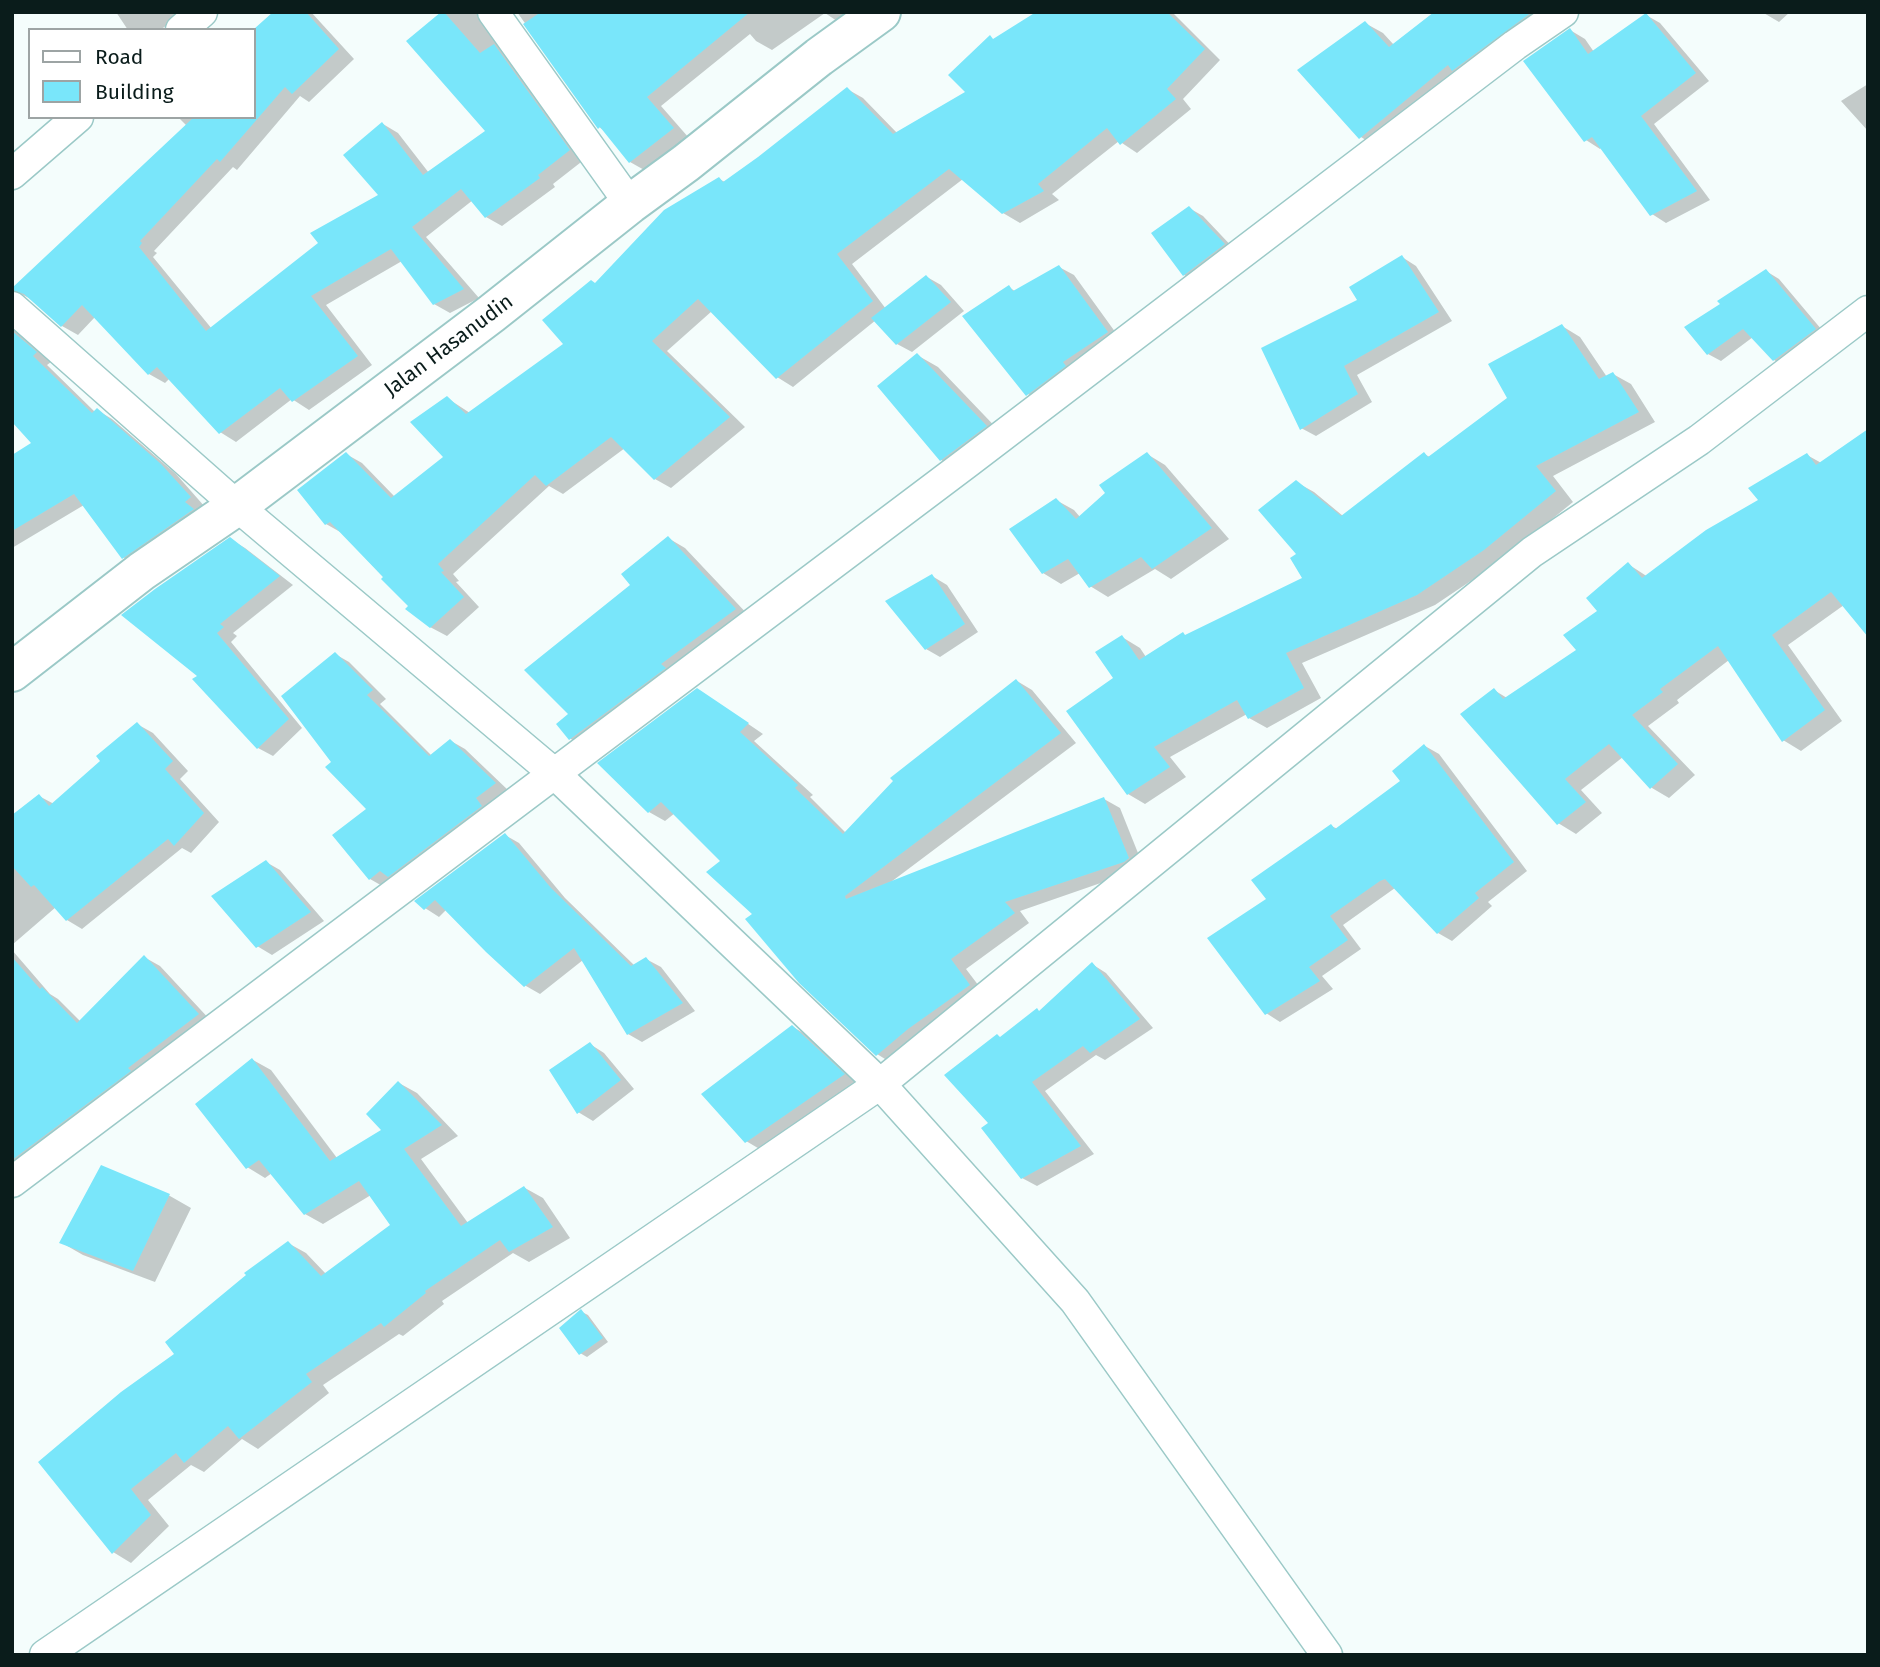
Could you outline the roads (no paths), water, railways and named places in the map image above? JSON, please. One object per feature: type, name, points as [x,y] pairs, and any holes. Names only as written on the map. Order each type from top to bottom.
[{"type":"main road","name":"Jalan Hasanudin","points":[[12,672],[142,571],[237,506],[491,314],[818,57],[881,12]]},
{"type":"street","points":[[183,28],[202,12]]},
{"type":"street","points":[[493,12],[630,204]]},
{"type":"street","points":[[12,1182],[555,774],[1515,45],[1563,12]]},
{"type":"street","points":[[12,174],[76,119]]},
{"type":"street","points":[[12,307],[237,506],[555,774],[880,1084],[1075,1301],[1327,1655]]},
{"type":"street","points":[[46,1655],[880,1084],[1532,552],[1699,440],[1868,311]]}]
